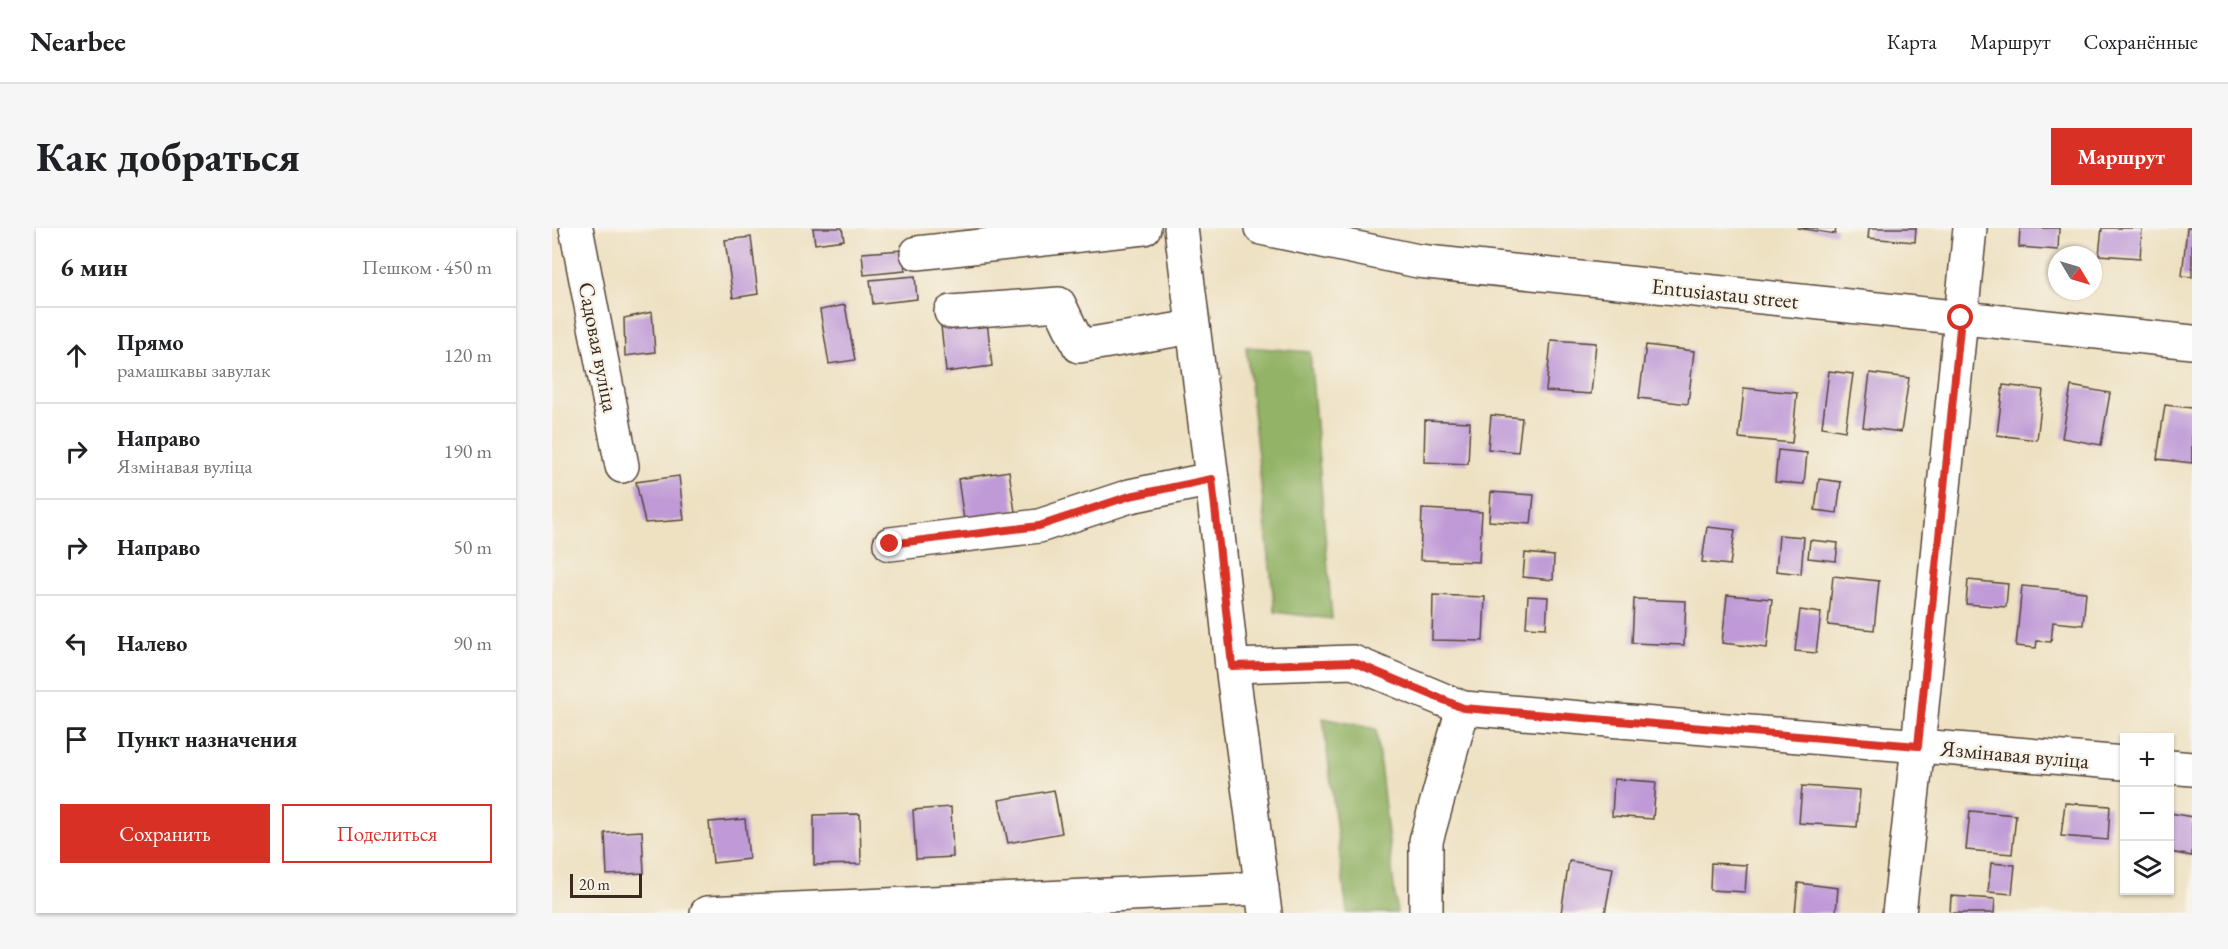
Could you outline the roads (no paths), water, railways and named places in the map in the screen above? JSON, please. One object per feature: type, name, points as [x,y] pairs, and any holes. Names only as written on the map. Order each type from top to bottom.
[{"type":"street","name":"Садовая вуліца","points":[[576,228],[622,466]]},
{"type":"street","points":[[917,253],[1144,228]]},
{"type":"street","points":[[707,913],[1121,895],[1263,901],[1232,666],[1181,228]]},
{"type":"street","name":"Entusiastau street","points":[[1261,228],[1418,261],[2192,342]]},
{"type":"street","points":[[1899,913],[1971,228]]},
{"type":"street","points":[[951,312],[1059,304],[1079,346],[1193,327]]},
{"type":"street","points":[[890,544],[1039,526],[1130,496],[1212,479]]},
{"type":"street","name":"Язмінавая вуліца","points":[[1232,666],[1353,662],[1463,708],[2120,763]]},
{"type":"street","points":[[1426,913],[1426,841],[1463,708]]},
{"type":"street","points":[[2174,767],[2192,769]]}]
